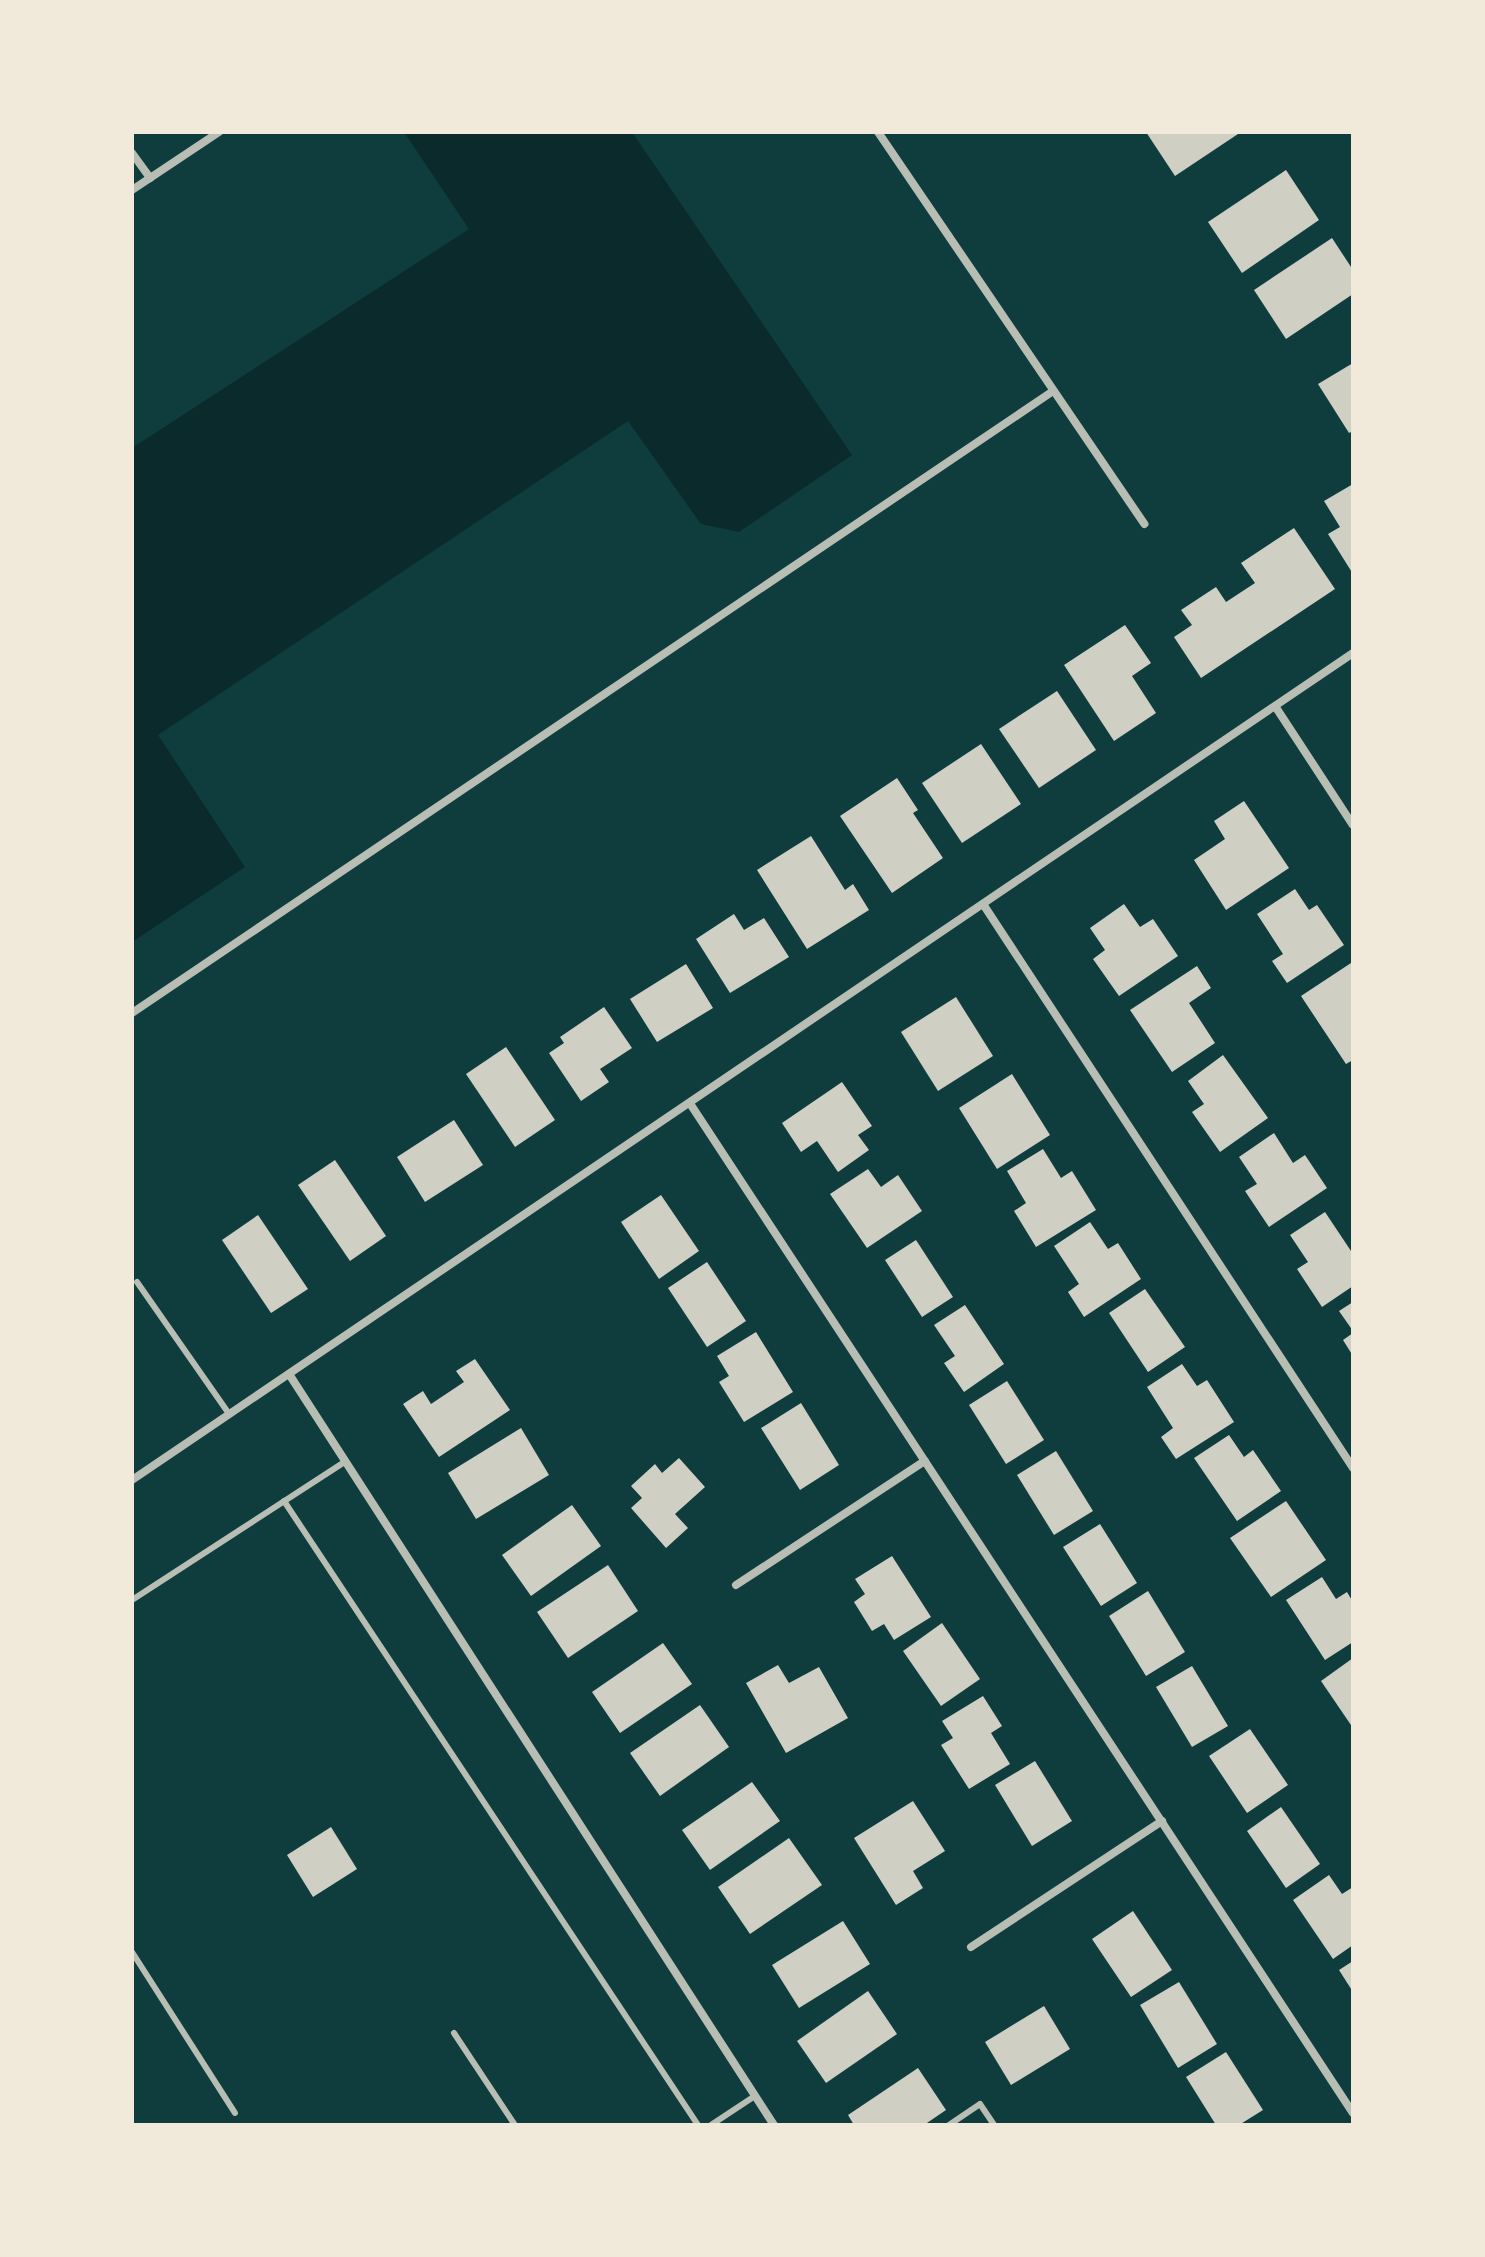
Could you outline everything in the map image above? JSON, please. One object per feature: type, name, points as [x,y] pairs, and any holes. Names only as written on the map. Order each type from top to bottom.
[{"type":"street","points":[[132,190],[219,132]]},
{"type":"street","points":[[878,132],[1144,524]]},
{"type":"street","points":[[132,153],[150,178]]},
{"type":"street","points":[[132,1013],[1053,391]]},
{"type":"street","points":[[132,1480],[691,1105],[1353,653]]},
{"type":"street","points":[[1275,706],[1353,825]]},
{"type":"street","points":[[983,904],[1353,1468]]},
{"type":"street","points":[[691,1105],[1353,2113]]},
{"type":"street","points":[[289,1374],[774,2125]]},
{"type":"street","points":[[736,1585],[925,1461]]},
{"type":"street","points":[[971,1947],[1162,1821]]},
{"type":"lane","points":[[137,1282],[229,1414]]},
{"type":"lane","points":[[132,1600],[346,1461]]},
{"type":"lane","points":[[284,1501],[698,2125]]},
{"type":"lane","points":[[132,1952],[235,2113]]},
{"type":"lane","points":[[454,2033],[515,2125]]},
{"type":"lane","points":[[711,2125],[755,2096]]},
{"type":"lane","points":[[949,2125],[980,2104],[994,2125]]},
{"type":"water","points":[[404,132],[632,132],[852,455],[739,532],[701,524],[628,421],[158,735],[245,867],[132,942],[132,448],[469,229]]},
{"type":"building","points":[[1146,132],[1241,132],[1175,176]]},
{"type":"building","points":[[1286,170],[1319,220],[1242,273],[1208,222]]},
{"type":"building","points":[[1332,238],[1353,270],[1353,294],[1286,339],[1254,290]]},
{"type":"building","points":[[1353,363],[1353,431],[1349,433],[1318,384]]},
{"type":"building","points":[[1353,484],[1353,574],[1328,534],[1340,527],[1324,501]]},
{"type":"building","points":[[1294,528],[1335,589],[1201,678],[1174,637],[1192,625],[1181,610],[1216,587],[1226,602],[1255,583],[1241,563]]},
{"type":"building","points":[[1125,625],[1151,663],[1132,676],[1156,713],[1114,741],[1064,665]]},
{"type":"building","points":[[1057,691],[1096,750],[1039,788],[999,729]]},
{"type":"building","points":[[981,744],[1021,804],[962,843],[922,783]]},
{"type":"building","points":[[897,778],[918,810],[913,813],[943,858],[892,893],[840,816]]},
{"type":"building","points":[[1244,801],[1289,868],[1226,910],[1194,860],[1225,839],[1214,821]]},
{"type":"building","points":[[811,836],[845,890],[853,884],[869,910],[807,949],[757,870]]},
{"type":"building","points":[[1295,889],[1309,910],[1317,905],[1344,945],[1287,983],[1272,961],[1283,954],[1257,914]]},
{"type":"building","points":[[1124,904],[1140,927],[1153,919],[1178,956],[1119,996],[1093,959],[1105,950],[1090,928]]},
{"type":"building","points":[[734,914],[744,930],[764,918],[789,957],[730,993],[696,939]]},
{"type":"building","points":[[1351,963],[1353,1060],[1346,1064],[1301,996]]},
{"type":"building","points":[[686,964],[713,1008],[657,1042],[630,999]]},
{"type":"building","points":[[1197,966],[1211,988],[1189,1003],[1215,1043],[1172,1072],[1130,1010]]},
{"type":"building","points":[[956,997],[993,1056],[938,1091],[901,1032]]},
{"type":"building","points":[[604,1007],[632,1048],[600,1069],[609,1082],[581,1101],[549,1053],[564,1043],[560,1037]]},
{"type":"building","points":[[506,1047],[555,1120],[515,1147],[466,1074]]},
{"type":"building","points":[[1223,1055],[1268,1118],[1220,1152],[1192,1112],[1204,1104],[1188,1081]]},
{"type":"building","points":[[1012,1074],[1050,1135],[997,1169],[959,1108]]},
{"type":"building","points":[[842,1082],[872,1126],[858,1135],[869,1150],[838,1172],[817,1141],[801,1152],[782,1123]]},
{"type":"building","points":[[454,1120],[483,1165],[425,1202],[397,1157]]},
{"type":"building","points":[[1274,1133],[1293,1163],[1305,1155],[1327,1188],[1269,1227],[1245,1191],[1257,1184],[1239,1157]]},
{"type":"building","points":[[1043,1149],[1061,1178],[1072,1171],[1096,1210],[1036,1247],[1014,1211],[1026,1203],[1007,1171]]},
{"type":"building","points":[[335,1160],[386,1236],[350,1261],[298,1185]]},
{"type":"building","points":[[868,1169],[881,1187],[898,1175],[922,1211],[867,1248],[830,1194]]},
{"type":"building","points":[[661,1195],[699,1251],[659,1279],[621,1222]]},
{"type":"building","points":[[1325,1212],[1353,1254],[1353,1286],[1322,1307],[1297,1269],[1308,1262],[1290,1235]]},
{"type":"building","points":[[258,1215],[308,1289],[271,1313],[222,1240]]},
{"type":"building","points":[[1090,1222],[1108,1249],[1118,1243],[1141,1279],[1084,1317],[1068,1292],[1079,1284],[1054,1246]]},
{"type":"building","points":[[916,1240],[953,1297],[922,1317],[885,1260]]},
{"type":"building","points":[[707,1262],[746,1321],[707,1347],[668,1288]]},
{"type":"building","points":[[1145,1289],[1185,1347],[1148,1372],[1109,1313]]},
{"type":"building","points":[[1353,1302],[1353,1331],[1339,1311]]},
{"type":"building","points":[[965,1305],[1004,1364],[964,1392],[944,1363],[955,1356],[934,1325]]},
{"type":"building","points":[[756,1332],[793,1392],[744,1422],[719,1382],[729,1376],[717,1356]]},
{"type":"building","points":[[1353,1333],[1353,1356],[1343,1340]]},
{"type":"building","points":[[475,1359],[510,1410],[439,1457],[403,1404],[423,1391],[431,1404],[464,1382],[456,1371]]},
{"type":"building","points":[[1182,1364],[1197,1386],[1207,1380],[1234,1422],[1176,1459],[1161,1437],[1173,1428],[1147,1387]]},
{"type":"building","points":[[1007,1381],[1044,1440],[1006,1464],[969,1405]]},
{"type":"building","points":[[801,1403],[839,1465],[800,1490],[761,1428]]},
{"type":"building","points":[[521,1428],[549,1475],[476,1519],[448,1473]]},
{"type":"building","points":[[1229,1435],[1244,1457],[1253,1450],[1281,1491],[1237,1521],[1194,1458]]},
{"type":"building","points":[[1056,1451],[1093,1511],[1054,1535],[1017,1475]]},
{"type":"building","points":[[679,1458],[705,1487],[675,1514],[688,1528],[666,1548],[631,1508],[642,1498],[631,1486],[655,1464],[662,1473]]},
{"type":"building","points":[[1286,1501],[1326,1560],[1271,1597],[1230,1538]]},
{"type":"building","points":[[572,1505],[601,1546],[531,1596],[502,1555]]},
{"type":"building","points":[[1100,1524],[1137,1583],[1101,1606],[1063,1547]]},
{"type":"building","points":[[892,1556],[931,1617],[894,1640],[884,1624],[872,1631],[854,1602],[865,1594],[855,1579]]},
{"type":"building","points":[[608,1565],[638,1611],[568,1658],[537,1612]]},
{"type":"building","points":[[1322,1577],[1336,1599],[1347,1592],[1353,1602],[1353,1642],[1325,1660],[1286,1600]]},
{"type":"building","points":[[1148,1591],[1185,1652],[1146,1676],[1109,1616]]},
{"type":"building","points":[[942,1623],[980,1679],[941,1706],[903,1651]]},
{"type":"building","points":[[663,1643],[692,1684],[620,1733],[592,1692]]},
{"type":"building","points":[[1353,1658],[1353,1728],[1321,1681]]},
{"type":"building","points":[[778,1665],[789,1683],[819,1667],[848,1718],[786,1753],[746,1683]]},
{"type":"building","points":[[1192,1666],[1228,1726],[1192,1747],[1156,1687]]},
{"type":"building","points":[[983,1696],[1002,1726],[991,1733],[1010,1764],[969,1789],[941,1745],[953,1738],[942,1721]]},
{"type":"building","points":[[700,1705],[729,1747],[660,1796],[630,1753]]},
{"type":"building","points":[[1250,1729],[1288,1785],[1247,1813],[1209,1756]]},
{"type":"building","points":[[1035,1761],[1072,1821],[1032,1846],[995,1785]]},
{"type":"building","points":[[752,1782],[780,1821],[710,1870],[682,1830]]},
{"type":"building","points":[[913,1801],[945,1851],[913,1871],[923,1888],[896,1905],[854,1838]]},
{"type":"building","points":[[1281,1807],[1320,1864],[1286,1888],[1247,1831]]},
{"type":"building","points":[[331,1827],[357,1869],[313,1897],[287,1855]]},
{"type":"building","points":[[789,1838],[822,1885],[750,1934],[718,1887]]},
{"type":"building","points":[[1329,1875],[1342,1894],[1353,1887],[1353,1945],[1333,1959],[1293,1900]]},
{"type":"building","points":[[1133,1911],[1172,1970],[1131,1997],[1092,1939]]},
{"type":"building","points":[[843,1921],[870,1964],[799,2008],[772,1965]]},
{"type":"building","points":[[1353,1961],[1353,1992],[1339,1970]]},
{"type":"building","points":[[1179,1982],[1217,2044],[1178,2068],[1140,2005]]},
{"type":"building","points":[[868,1991],[897,2034],[826,2083],[797,2041]]},
{"type":"building","points":[[1044,2006],[1070,2049],[1011,2085],[985,2042]]},
{"type":"building","points":[[1226,2052],[1263,2110],[1239,2125],[1216,2125],[1186,2077]]},
{"type":"building","points":[[918,2068],[946,2110],[924,2125],[854,2125],[848,2115]]}]
